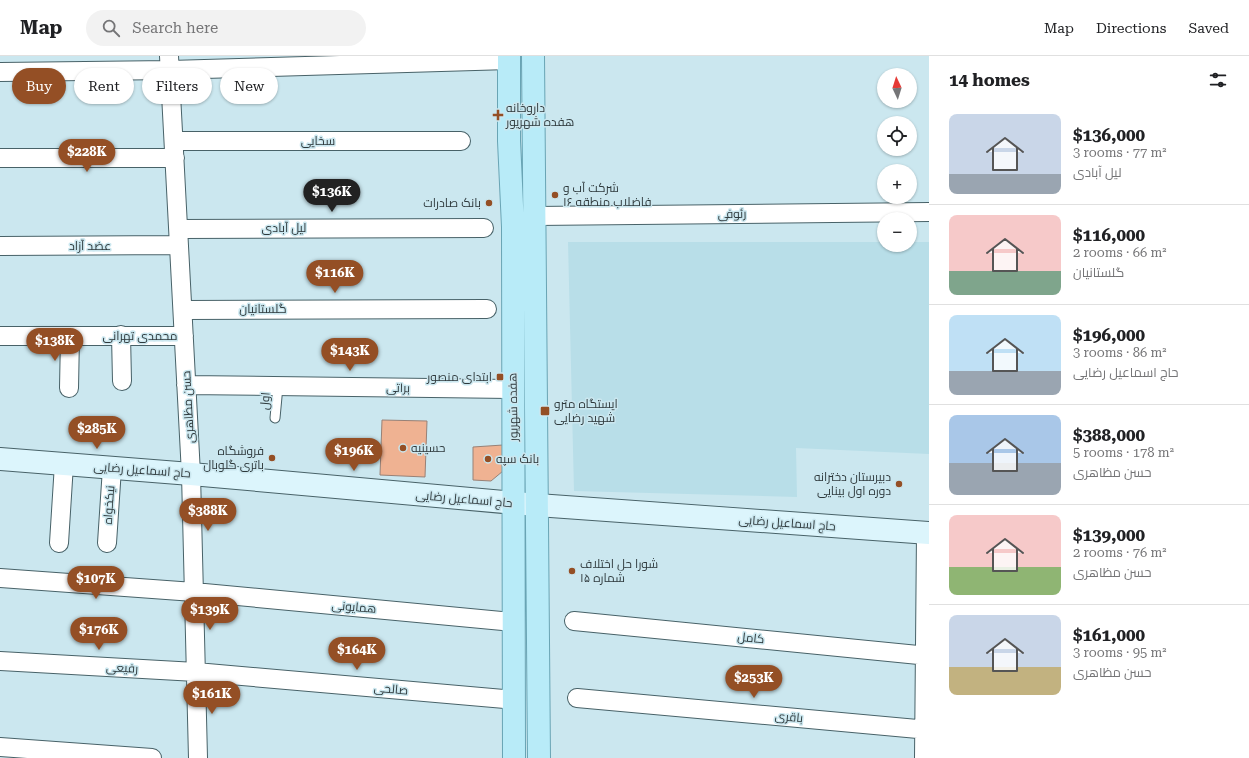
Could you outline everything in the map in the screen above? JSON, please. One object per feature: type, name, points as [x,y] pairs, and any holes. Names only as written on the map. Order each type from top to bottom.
[{"type":"main road","name":"هفده شهریور","points":[[533,56],[538,758]]},
{"type":"main road","name":"هفده شهریور","points":[[509,58],[509,141],[513,227],[514,758]]},
{"type":"main road","name":"حاج اسماعیل رضایی","points":[[0,459],[191,474],[537,505],[928,533]]},
{"type":"street","points":[[0,72],[170,63],[509,58]]},
{"type":"street","name":"حسن مظاهری","points":[[170,63],[191,474],[198,758]]},
{"type":"street","name":"سخایی","points":[[0,158],[175,149],[461,141]]},
{"type":"street","name":"رئوفی","points":[[535,216],[929,212]]},
{"type":"street","name":"لیل آبادی","points":[[179,237],[484,228]]},
{"type":"street","name":"عضد آزاد","points":[[0,246],[179,237]]},
{"type":"street","name":"گلستانیان","points":[[183,310],[487,309]]},
{"type":"street","name":"محمدی تهرانی","points":[[0,336],[184,336]]},
{"type":"street","points":[[70,336],[70,388]]},
{"type":"street","points":[[121,336],[122,381]]},
{"type":"street","name":"براتی","points":[[186,385],[513,389]]},
{"type":"street","points":[[59,543],[64,464]]},
{"type":"street","name":"نیکخواه","points":[[107,543],[112,468]]},
{"type":"street","points":[[924,758],[927,730],[928,533]]},
{"type":"street","name":"همایونی","points":[[0,578],[194,592],[513,622]]},
{"type":"street","name":"کامل","points":[[574,621],[927,656]]},
{"type":"street","name":"رفیعی","points":[[0,661],[196,672]]},
{"type":"street","name":"صالحی","points":[[196,672],[515,700]]},
{"type":"street","name":"باقری","points":[[577,698],[927,730]]},
{"type":"street","points":[[0,747],[152,758]]},
{"type":"lane","name":"اول","points":[[275,418],[278,386]]},
{"type":"shaded area","points":[[568,242],[877,242],[877,252],[917,252],[917,242],[929,242],[929,454],[796,448],[797,497],[574,491]]},
{"type":"building","name":"حسینیه","points":[[382,420],[427,421],[425,477],[380,475]]},
{"type":"building","name":"بانک سپه","points":[[503,445],[503,471],[491,481],[473,480],[473,447]]},
{"type":"place","name":"داروخانه هفده شهریور","points":[[498,115]]},
{"type":"place","name":"شرکت آب و فاضلاب منطقه ۱۶","points":[[555,195]]},
{"type":"place","name":"بانک صادرات","points":[[489,203]]},
{"type":"place","name":"ابتدای منصور","points":[[500,377]]},
{"type":"place","name":"ایستگاه مترو شهید رضایی","points":[[545,411]]},
{"type":"place","name":"حسینیه","points":[[403,448]]},
{"type":"place","name":"فروشگاه باتری گلوبال","points":[[272,458]]},
{"type":"place","name":"بانک سپه","points":[[488,459]]},
{"type":"place","name":"دبیرستان دخترانه دوره اول بینایی","points":[[899,484]]},
{"type":"place","name":"شورا حل اختلاف شماره ۱۵","points":[[572,571]]}]
